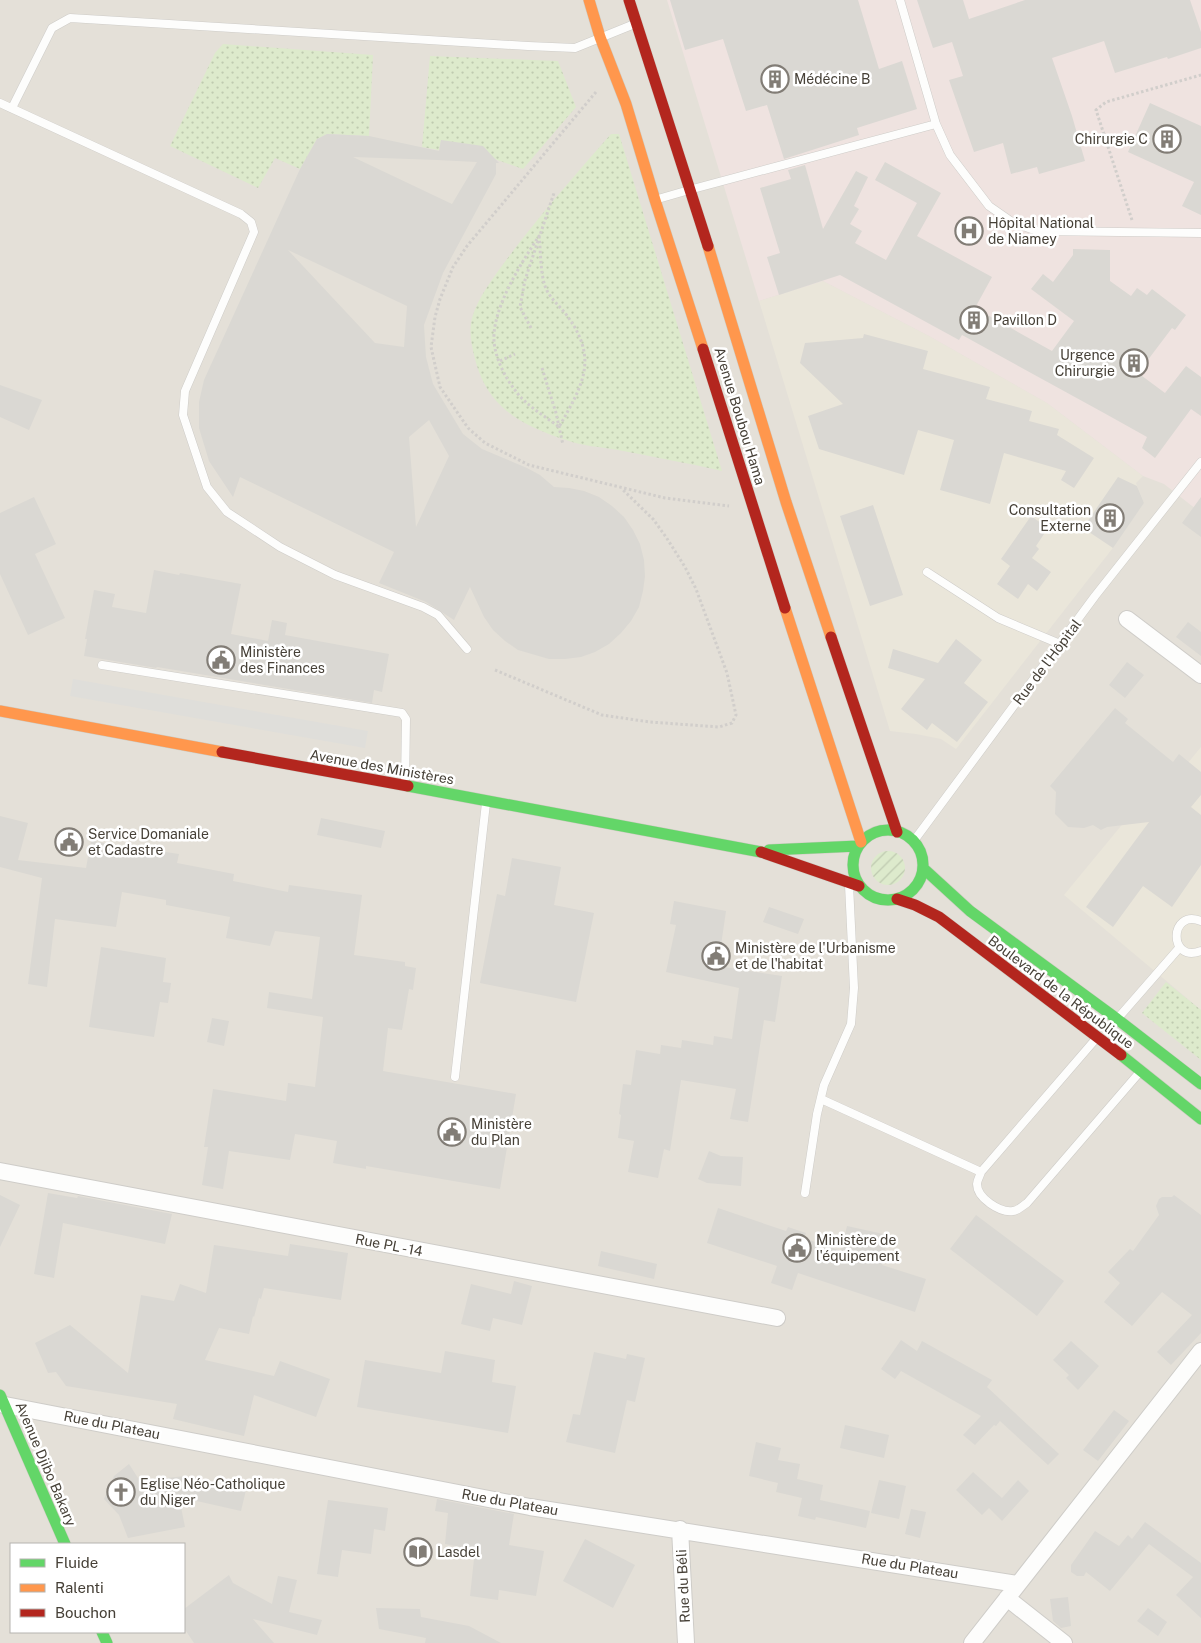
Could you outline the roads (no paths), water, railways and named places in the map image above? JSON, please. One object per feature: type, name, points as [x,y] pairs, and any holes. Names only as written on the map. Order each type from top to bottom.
[{"type":"main road","name":"Avenue Boubou Hama","points":[[589,0],[600,37],[626,104],[655,200],[682,276],[754,511],[860,844]]},
{"type":"main road","name":"Avenue Boubou Hama","points":[[629,0],[715,267],[786,502],[897,832]]},
{"type":"main road","name":"Avenue des Ministères","points":[[0,711],[758,851],[854,884]]},
{"type":"main road","points":[[887,830],[906,836],[914,842],[919,850],[923,868],[917,884],[905,896],[887,901],[866,893],[854,884],[852,866],[854,855],[860,844],[869,836],[887,830]]},
{"type":"main road","name":"Avenue des Ministères","points":[[758,851],[860,844]]},
{"type":"main road","name":"Boulevard de la République","points":[[923,868],[970,912],[1107,1028],[1143,1069],[1201,1119]]},
{"type":"main road","name":"Boulevard de la République","points":[[897,899],[915,905],[939,917],[1107,1028],[1201,1084]]},
{"type":"main road","name":"Avenue Djibo Bakary","points":[[2,1401],[65,1543]]},
{"type":"street","points":[[1127,619],[1201,675]]},
{"type":"street","name":"Rue PL - 14","points":[[0,1171],[777,1318]]},
{"type":"street","points":[[972,1643],[1201,1351]]},
{"type":"street","name":"Rue du Plateau","points":[[2,1401],[530,1506],[1017,1584]]},
{"type":"street","name":"Rue du Béli","points":[[680,1530],[686,1643]]},
{"type":"street","points":[[1007,1598],[1064,1643]]},
{"type":"lane","points":[[900,0],[936,124],[950,155],[989,206],[1012,222],[1037,230],[1201,233]]},
{"type":"lane","points":[[12,108],[52,28],[70,18],[575,48],[637,24]]},
{"type":"lane","points":[[0,103],[241,214],[251,222],[254,232],[185,391],[183,415],[207,487],[226,512],[280,547],[334,575],[423,607],[438,615],[468,649]]},
{"type":"lane","points":[[655,200],[936,124]]},
{"type":"lane","name":"Rue de l'Hôpital","points":[[914,842],[1095,596],[1201,462]]},
{"type":"lane","points":[[927,572],[998,618],[1060,644]]},
{"type":"lane","points":[[102,665],[402,714],[406,718],[405,787]]},
{"type":"lane","points":[[455,1077],[486,801]]},
{"type":"lane","points":[[805,1193],[824,1085],[851,1024],[854,988],[854,884]]},
{"type":"lane","points":[[1201,921],[1191,919],[1181,924],[1176,935],[1180,947],[1187,952],[1201,951]]},
{"type":"lane","points":[[1143,1069],[1026,1203],[1015,1211],[1002,1211],[990,1204],[978,1191],[977,1183],[981,1172],[1180,947]]},
{"type":"lane","points":[[821,1099],[981,1172]]},
{"type":"place","name":"Médécine B","points":[[775,79]]},
{"type":"place","name":"Chirurgie C","points":[[1167,139]]},
{"type":"place","name":"Hôpital National de Niamey","points":[[969,231]]},
{"type":"place","name":"Pavillon D","points":[[974,320]]},
{"type":"place","name":"Urgence Chirurgie","points":[[1134,363]]},
{"type":"place","name":"Consultation Externe","points":[[1110,518]]},
{"type":"place","name":"Ministère des Finances","points":[[221,660]]},
{"type":"place","name":"Service Domaniale et Cadastre","points":[[69,842]]},
{"type":"place","name":"Ministère de l'Urbanisme et de l'habitat","points":[[716,956]]},
{"type":"place","name":"Ministère du Plan","points":[[452,1132]]},
{"type":"place","name":"Ministère de l'équipement","points":[[797,1248]]},
{"type":"place","name":"Eglise Néo-Catholique du Niger","points":[[121,1492]]},
{"type":"place","name":"Lasdel","points":[[418,1552]]}]
